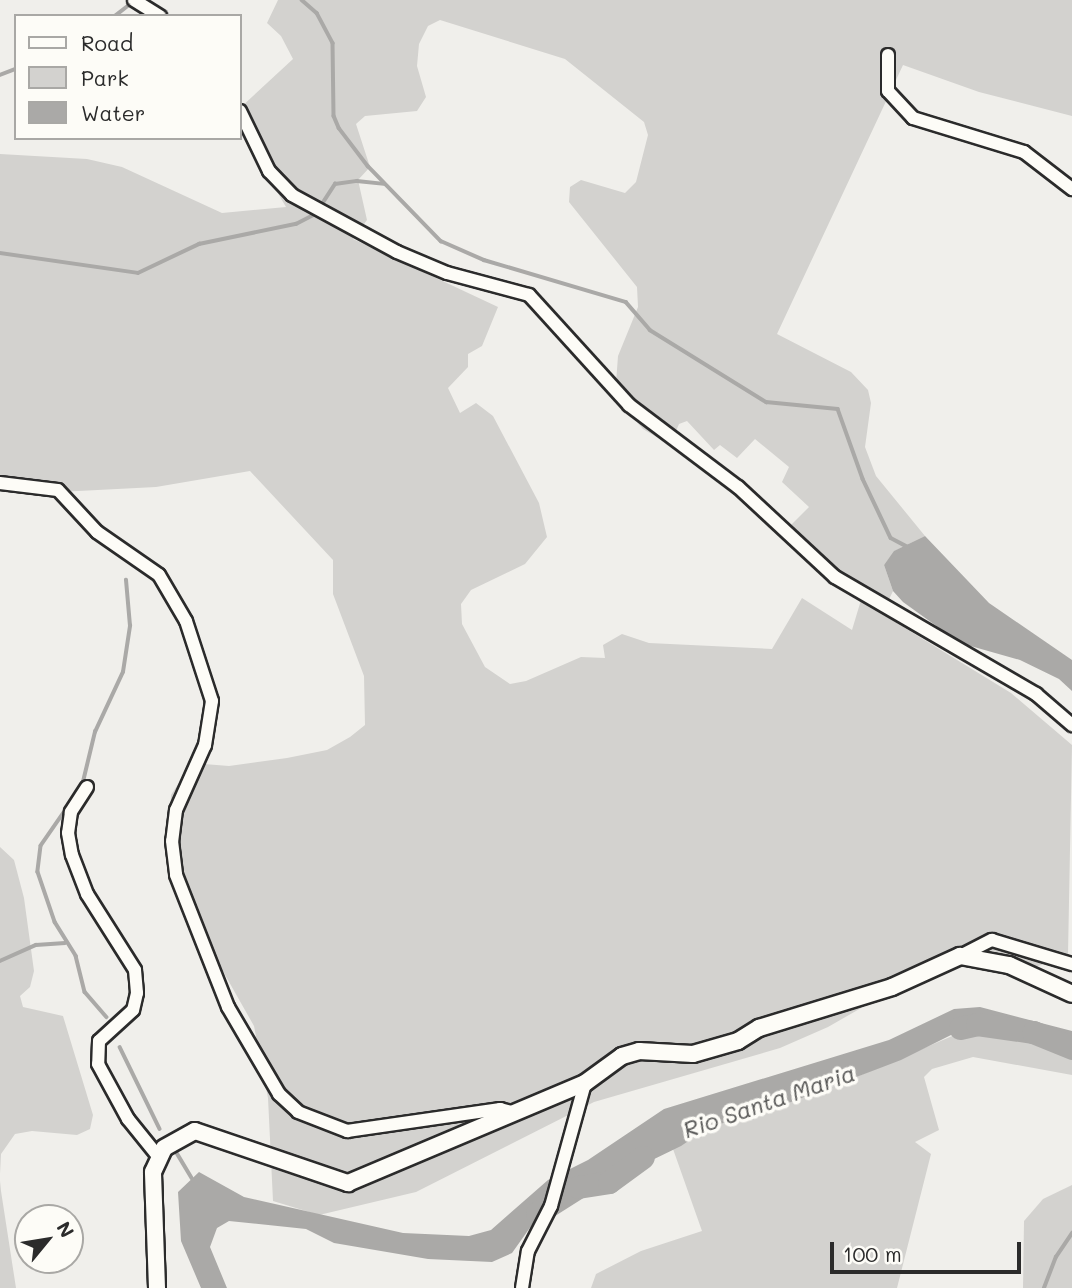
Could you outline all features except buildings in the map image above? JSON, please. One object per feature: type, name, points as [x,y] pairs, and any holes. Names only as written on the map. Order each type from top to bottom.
[{"type":"street","points":[[134,0],[157,14]]},
{"type":"street","points":[[888,55],[888,91],[913,118],[1024,152],[1072,189]]},
{"type":"street","points":[[242,115],[269,171],[292,195],[397,252],[447,273],[530,295],[629,405],[738,487],[844,584],[1036,694],[1072,725]]},
{"type":"street","points":[[0,483],[58,490],[97,532],[159,575],[186,621],[212,701],[205,745],[176,810],[173,841],[176,875],[228,1007],[279,1094],[298,1112],[347,1130],[500,1109],[511,1112]]},
{"type":"street","points":[[87,787],[71,812],[68,833],[72,855],[86,894],[135,970],[137,993],[133,1010],[99,1041],[98,1064],[128,1119],[157,1155]]},
{"type":"street","points":[[158,1288],[153,1172],[157,1155],[195,1131],[348,1183],[366,1179],[511,1112],[585,1083],[622,1056],[639,1051],[694,1054],[737,1041],[759,1028],[892,987],[992,940],[1072,964]]},
{"type":"street","points":[[960,956],[1009,965],[1072,994]]},
{"type":"street","points":[[522,1288],[528,1251],[551,1206],[585,1083]]},
{"type":"green space","points":[[278,0],[1072,0],[1072,116],[979,92],[903,65],[777,334],[851,372],[868,390],[871,403],[865,447],[876,476],[925,536],[895,551],[884,565],[893,591],[882,614],[1011,693],[1072,745],[1068,955],[1022,972],[976,940],[890,976],[889,992],[828,1027],[780,1048],[594,1102],[416,1192],[319,1215],[273,1201],[268,1098],[254,1026],[190,913],[169,837],[171,795],[184,775],[204,764],[229,766],[287,758],[327,750],[350,737],[365,725],[364,676],[333,594],[333,560],[250,471],[156,487],[20,494],[0,490],[0,154],[87,159],[122,167],[222,213],[286,207],[242,132],[242,106],[293,59],[281,36],[267,23]],"holes":[[[440,20],[565,59],[644,122],[648,135],[636,182],[625,193],[581,180],[570,187],[569,202],[637,287],[638,307],[618,356],[616,383],[627,411],[643,429],[670,445],[679,424],[687,421],[714,450],[720,445],[737,458],[755,439],[789,467],[782,482],[809,507],[782,534],[861,600],[852,630],[802,598],[772,649],[649,643],[622,634],[603,645],[605,658],[581,657],[526,681],[510,684],[485,667],[462,624],[461,604],[471,590],[525,564],[547,537],[539,503],[493,416],[476,403],[460,413],[448,388],[468,367],[468,354],[482,346],[498,307],[353,239],[367,220],[358,180],[370,167],[356,124],[365,116],[417,111],[426,97],[417,66],[419,44],[428,26]]]},
{"type":"green space","points":[[0,847],[14,860],[24,898],[34,971],[30,987],[20,996],[23,1007],[63,1016],[93,1115],[90,1129],[77,1135],[32,1131],[15,1134],[1,1154],[0,1174]]},
{"type":"green space","points":[[978,1025],[1025,1030],[1072,1049],[1072,1075],[973,1057],[932,1069],[924,1077],[939,1130],[915,1142],[931,1154],[897,1288],[591,1288],[596,1274],[641,1251],[702,1231],[673,1149],[709,1127],[840,1084]]},
{"type":"green space","points":[[0,1181],[1,1191],[16,1288],[0,1288]]},
{"type":"green space","points":[[1072,1185],[1072,1288],[1023,1288],[1024,1221],[1043,1199]]},
{"type":"water","points":[[925,536],[989,603],[1072,660],[1072,691],[1059,679],[1020,660],[960,643],[903,602],[893,591],[884,565],[894,551]]},
{"type":"water","points":[[980,1007],[1072,1031],[1072,1049],[1025,1030],[967,1027],[901,1060],[770,1110],[709,1127],[681,1146],[609,1181],[577,1184],[534,1222],[512,1253],[492,1262],[428,1259],[334,1243],[306,1229],[229,1221],[217,1228],[210,1247],[227,1288],[201,1288],[181,1241],[178,1192],[199,1172],[244,1197],[403,1233],[469,1236],[491,1230],[548,1180],[588,1160],[664,1109],[889,1040],[954,1009]]},
{"type":"waterway","points":[[302,0],[317,13],[333,43],[334,116],[339,128],[368,166],[441,241],[484,260],[626,302],[650,330],[766,402],[838,409],[863,479],[891,538],[908,547]]},
{"type":"waterway","points":[[118,14],[128,6]]},
{"type":"waterway","points":[[0,75],[14,70]]},
{"type":"waterway","points":[[322,204],[335,184],[357,181],[384,184]]},
{"type":"waterway","points":[[0,253],[138,273],[199,244],[296,224],[312,216]]},
{"type":"waterway","points":[[82,786],[95,732],[123,672],[130,626],[126,580]]},
{"type":"waterway","points":[[68,807],[41,846],[38,872],[55,922],[76,956],[85,992],[107,1017]]},
{"type":"waterway","points":[[0,961],[36,945],[65,943]]},
{"type":"waterway","name":"Rio Santa Maria","points":[[960,1028],[977,1024],[1033,1032],[1072,1048]]},
{"type":"waterway","points":[[120,1047],[160,1129]]},
{"type":"waterway","points":[[177,1153],[192,1178]]},
{"type":"waterway","name":"Rio Santa Maria","points":[[537,1213],[578,1187],[609,1182],[643,1157]]},
{"type":"waterway","points":[[1044,1288],[1056,1257],[1072,1233]]}]
